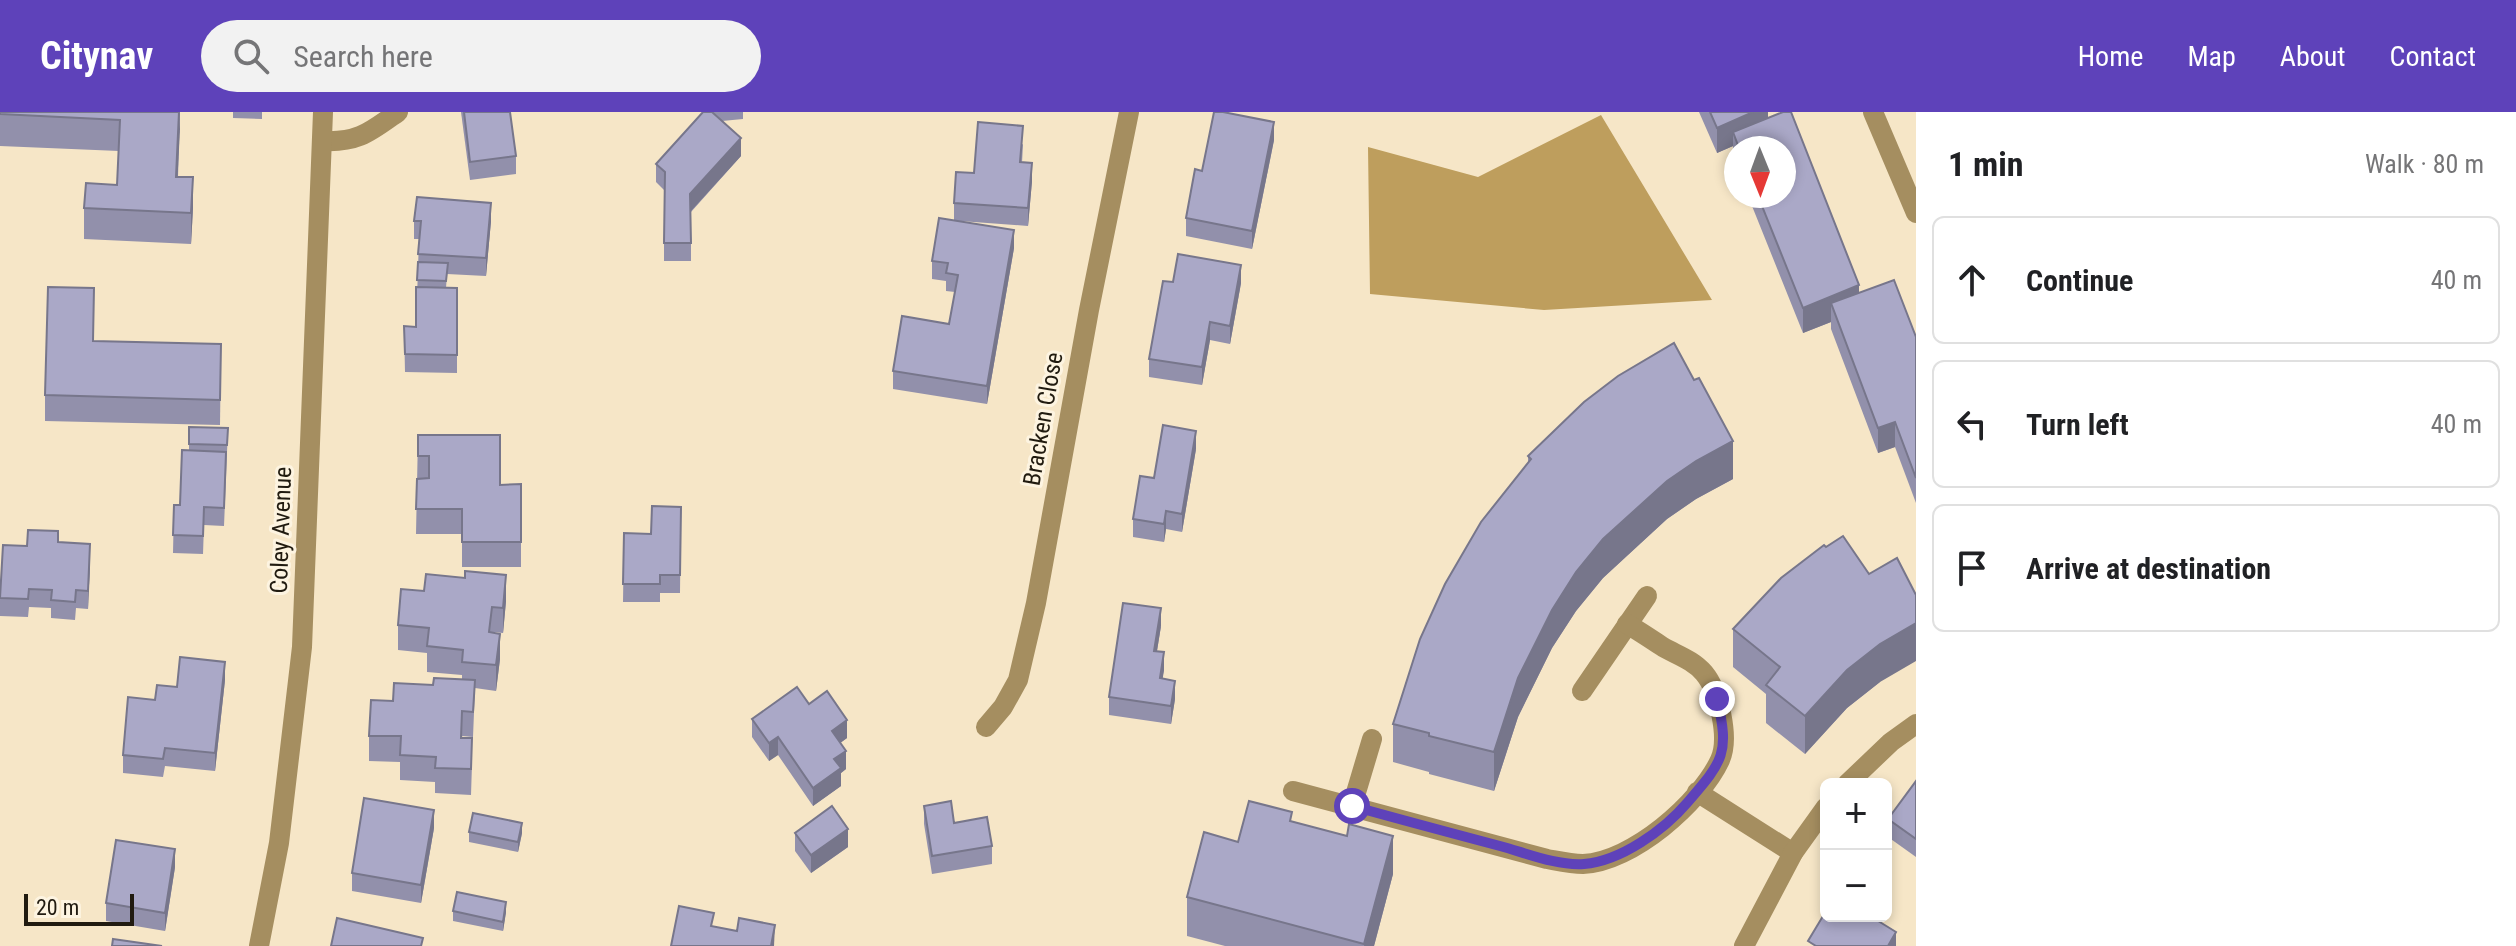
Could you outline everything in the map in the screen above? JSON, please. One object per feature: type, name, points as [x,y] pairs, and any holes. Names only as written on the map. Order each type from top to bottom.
[{"type":"street","name":"Coley Avenue","points":[[259,946],[279,843],[302,647],[323,112]]},
{"type":"street","points":[[322,141],[344,142],[367,134],[398,112]]},
{"type":"street","name":"Bracken Close","points":[[986,727],[1003,707],[1018,680],[1036,603],[1086,325],[1129,112]]},
{"type":"street","points":[[1873,112],[1916,213]]},
{"type":"street","points":[[1582,691],[1647,596]]},
{"type":"street","points":[[1293,791],[1547,859],[1585,864],[1624,851],[1673,819],[1721,758],[1723,744],[1723,723],[1712,686],[1703,672],[1686,658],[1627,624]]},
{"type":"street","points":[[1853,778],[1891,742],[1916,724]]},
{"type":"street","points":[[1352,806],[1372,739]]},
{"type":"street","points":[[1697,792],[1793,853]]},
{"type":"street","points":[[1744,946],[1793,853],[1820,815]]},
{"type":"shaded area","points":[[1601,115],[1712,300],[1544,310],[1370,294],[1368,147],[1478,177]]},
{"type":"building","points":[[0,112],[179,112],[176,177],[193,177],[191,213],[84,208],[86,183],[117,185],[120,120]]},
{"type":"building","points":[[464,112],[510,112],[516,156],[470,162]]},
{"type":"building","points":[[703,112],[712,112],[741,138],[690,194],[691,243],[664,243],[665,172],[656,164]]},
{"type":"building","points":[[1214,112],[1274,122],[1252,231],[1186,218],[1195,169],[1202,171]]},
{"type":"building","points":[[1710,112],[1753,112],[1717,128]]},
{"type":"building","points":[[1783,112],[1791,112],[1859,285],[1803,308],[1763,208],[1796,208],[1796,136],[1734,136],[1733,132]]},
{"type":"building","points":[[978,122],[1023,126],[1020,162],[1032,163],[1028,208],[954,203],[956,172],[974,173]]},
{"type":"building","points":[[417,197],[491,203],[486,258],[418,254],[421,221],[414,221]]},
{"type":"building","points":[[939,218],[1014,230],[987,386],[893,371],[902,316],[949,324],[958,275],[946,273],[948,263],[932,261]]},
{"type":"building","points":[[1178,254],[1241,265],[1230,326],[1210,322],[1202,367],[1149,359],[1163,281],[1173,282]]},
{"type":"building","points":[[418,262],[448,263],[446,281],[417,280]]},
{"type":"building","points":[[1894,280],[1916,337],[1916,478],[1895,422],[1878,428],[1831,303]]},
{"type":"building","points":[[48,287],[94,288],[93,341],[221,344],[220,400],[45,395]]},
{"type":"building","points":[[416,287],[457,288],[457,355],[405,354],[404,326],[416,327]]},
{"type":"building","points":[[1674,343],[1694,380],[1699,378],[1733,441],[1667,481],[1603,539],[1576,572],[1552,610],[1518,678],[1494,752],[1393,724],[1420,639],[1445,584],[1481,522],[1531,459],[1528,456],[1584,402],[1618,376]]},
{"type":"building","points":[[1163,425],[1196,431],[1182,514],[1166,511],[1164,524],[1133,519],[1140,476],[1154,478]]},
{"type":"building","points":[[189,427],[228,428],[227,445],[189,444]]},
{"type":"building","points":[[418,435],[500,435],[500,485],[521,484],[521,542],[462,542],[462,509],[416,509],[417,479],[429,478],[429,456],[418,456]]},
{"type":"building","points":[[182,450],[226,452],[224,508],[204,507],[203,536],[173,535],[174,505],[180,505]]},
{"type":"building","points":[[652,506],[681,507],[680,575],[660,575],[660,584],[623,584],[624,533],[651,534]]},
{"type":"building","points":[[28,530],[58,531],[58,542],[90,544],[88,591],[76,590],[75,602],[51,600],[52,590],[29,589],[28,599],[0,598],[3,545],[27,546]]},
{"type":"building","points":[[1843,536],[1869,574],[1897,558],[1916,595],[1916,623],[1880,644],[1847,670],[1805,716],[1766,685],[1780,667],[1733,629],[1781,578],[1824,545],[1826,547]]},
{"type":"building","points":[[465,571],[506,575],[503,608],[492,607],[489,632],[500,634],[496,665],[462,662],[463,650],[427,646],[429,628],[398,625],[401,589],[424,591],[426,574],[465,578]]},
{"type":"building","points":[[1123,603],[1161,608],[1154,651],[1164,652],[1160,678],[1175,681],[1171,706],[1109,697]]},
{"type":"building","points":[[180,657],[225,662],[215,753],[165,748],[163,759],[123,755],[128,697],[155,700],[157,685],[177,687]]},
{"type":"building","points":[[434,678],[475,680],[473,712],[462,711],[461,738],[472,738],[471,769],[435,768],[436,757],[400,755],[401,736],[369,736],[371,700],[393,701],[394,683],[433,685]]},
{"type":"building","points":[[797,687],[809,704],[827,691],[847,720],[832,731],[846,751],[834,759],[841,768],[813,788],[778,737],[769,743],[752,719]]},
{"type":"building","points":[[1916,781],[1916,839],[1892,822],[1892,814]]},
{"type":"building","points":[[364,798],[434,810],[421,885],[352,873]]},
{"type":"building","points":[[951,801],[954,823],[987,817],[992,846],[932,856],[924,806]]},
{"type":"building","points":[[1249,801],[1292,812],[1290,821],[1347,836],[1349,824],[1393,836],[1364,944],[1187,897],[1204,832],[1238,842]]},
{"type":"building","points":[[832,806],[848,829],[811,855],[795,833]]},
{"type":"building","points":[[473,813],[522,823],[518,842],[469,832]]},
{"type":"building","points":[[116,840],[175,849],[165,913],[106,903]]},
{"type":"building","points":[[457,892],[506,902],[503,922],[453,911]]},
{"type":"building","points":[[679,906],[714,913],[711,926],[737,931],[739,918],[775,925],[771,946],[671,946]]},
{"type":"building","points":[[337,918],[423,938],[421,946],[331,946]]},
{"type":"building","points":[[1820,921],[1880,922],[1896,932],[1888,946],[1816,946],[1808,941]]},
{"type":"building","points":[[113,939],[162,946],[112,946]]},
{"type":"route","points":[[1352,806],[1547,859],[1585,864],[1634,847],[1673,819],[1697,792],[1721,758],[1723,723],[1717,699]]}]
